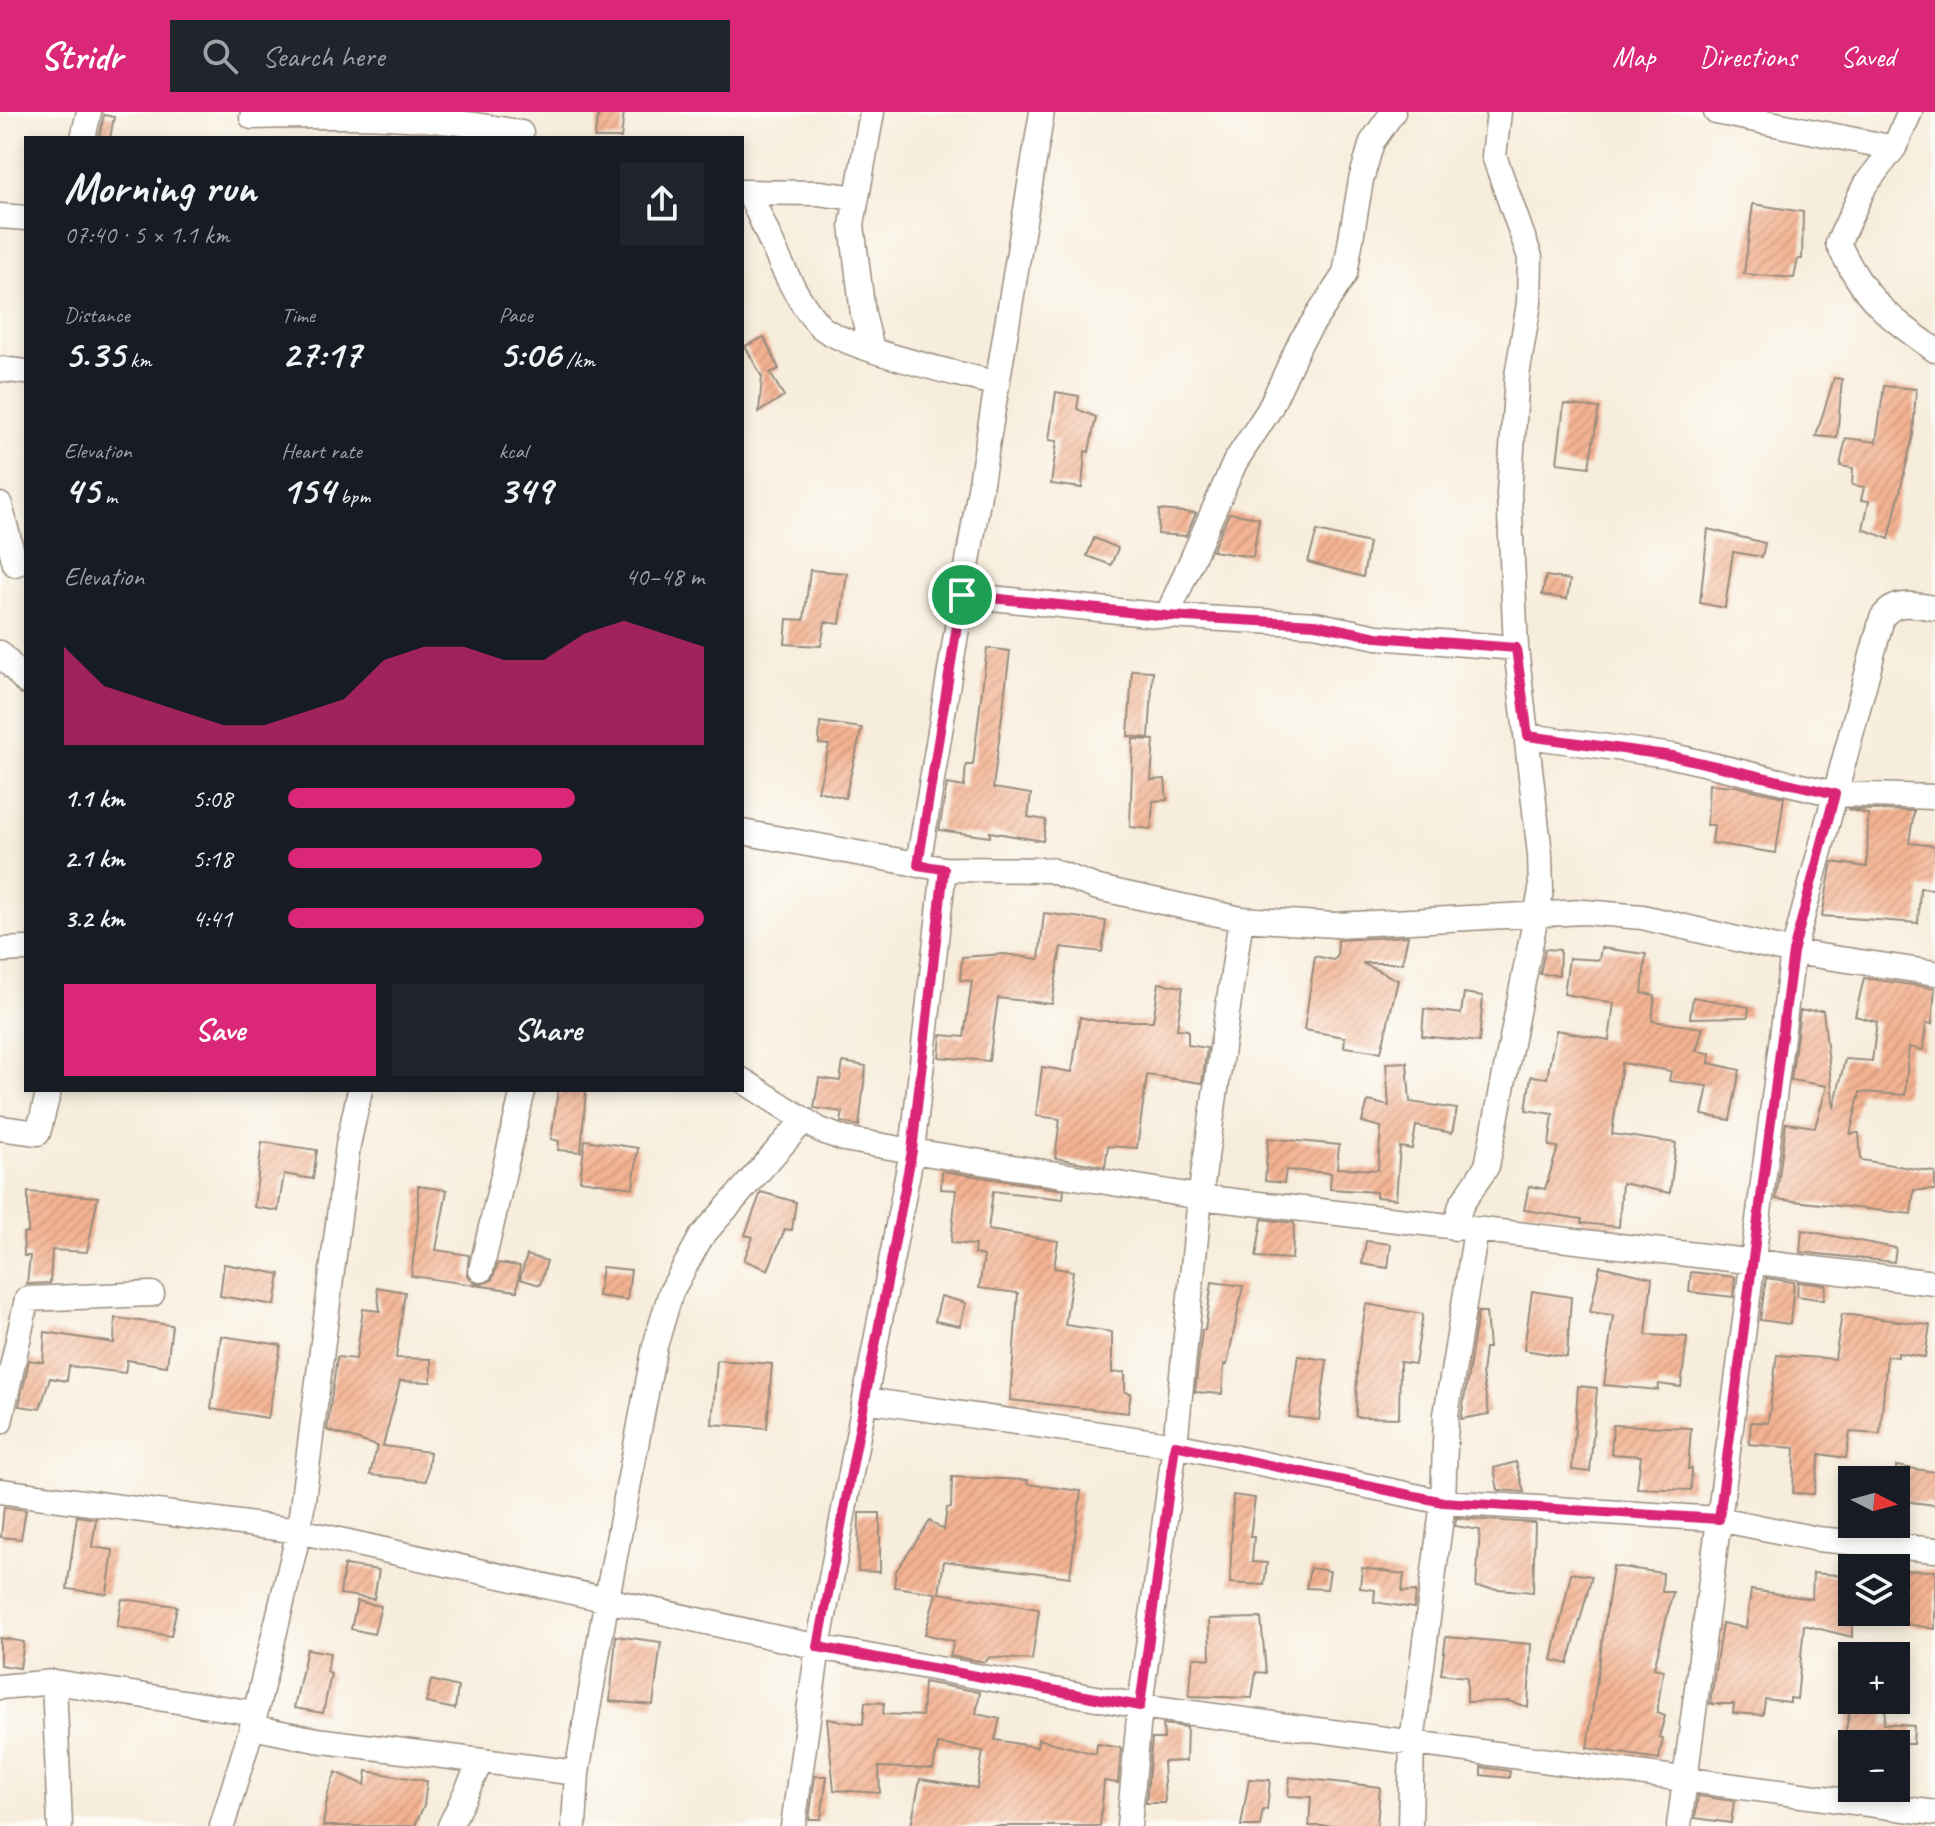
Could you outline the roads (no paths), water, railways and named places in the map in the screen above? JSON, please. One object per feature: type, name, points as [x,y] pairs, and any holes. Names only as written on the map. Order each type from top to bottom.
[{"type":"street","points":[[83,136],[89,112]]},
{"type":"street","points":[[872,112],[852,225],[863,314],[872,349]]},
{"type":"street","points":[[918,865],[1042,112]]},
{"type":"street","points":[[1167,616],[1235,462],[1269,410],[1301,341],[1345,274],[1361,180],[1372,142],[1393,112]]},
{"type":"street","points":[[1410,1826],[1412,1742],[1443,1502],[1448,1402],[1465,1230],[1461,1205],[1487,1166],[1538,912],[1540,854],[1516,648],[1509,493],[1517,376],[1529,303],[1530,257],[1494,156],[1499,112]]},
{"type":"street","points":[[1716,112],[1894,148]]},
{"type":"street","points":[[1910,112],[1894,148],[1865,185],[1838,243],[1853,277],[1885,316],[1935,350]]},
{"type":"street","points":[[251,122],[380,114],[523,128]]},
{"type":"street","points":[[856,198],[819,193],[746,193],[818,324],[832,335],[997,384]]},
{"type":"street","points":[[0,216],[24,218]]},
{"type":"street","points":[[0,369],[24,372]]},
{"type":"street","points":[[0,505],[14,565]]},
{"type":"street","points":[[962,595],[1167,616],[1315,624],[1377,637],[1516,648]]},
{"type":"street","points":[[1679,1826],[1793,952],[1882,618],[1889,607],[1901,604],[1935,608]]},
{"type":"street","points":[[0,653],[24,680]]},
{"type":"street","points":[[1528,736],[1673,756],[1835,794],[1935,797]]},
{"type":"street","points":[[744,832],[944,869],[1050,870],[1098,888],[1241,919],[1335,925],[1538,912],[1642,917],[1793,952],[1935,973]]},
{"type":"street","points":[[793,1826],[818,1647],[912,1151],[944,869]]},
{"type":"street","points":[[1129,1826],[1140,1706],[1175,1445],[1200,1197],[1241,919]]},
{"type":"street","points":[[0,950],[24,949]]},
{"type":"street","points":[[744,1081],[804,1120],[844,1139],[912,1151],[1200,1197],[1465,1230],[1614,1243],[1753,1264],[1935,1283]]},
{"type":"street","points":[[0,1128],[38,1133],[48,1092]]},
{"type":"street","points":[[222,1826],[253,1720],[299,1531],[348,1145],[360,1092]]},
{"type":"street","points":[[481,1270],[523,1092]]},
{"type":"street","points":[[574,1826],[577,1773],[607,1598],[655,1346],[671,1292],[701,1237],[804,1120]]},
{"type":"street","points":[[0,1422],[27,1299],[152,1294]]},
{"type":"street","points":[[865,1400],[1175,1445],[1443,1502],[1719,1519],[1817,1539],[1935,1550]]},
{"type":"street","points":[[0,1491],[299,1531],[818,1647],[1140,1706],[1935,1813]]},
{"type":"street","points":[[0,1687],[54,1682],[253,1720],[316,1740],[577,1773]]},
{"type":"street","points":[[54,1682],[60,1826]]},
{"type":"street","points":[[450,1826],[481,1761]]}]
